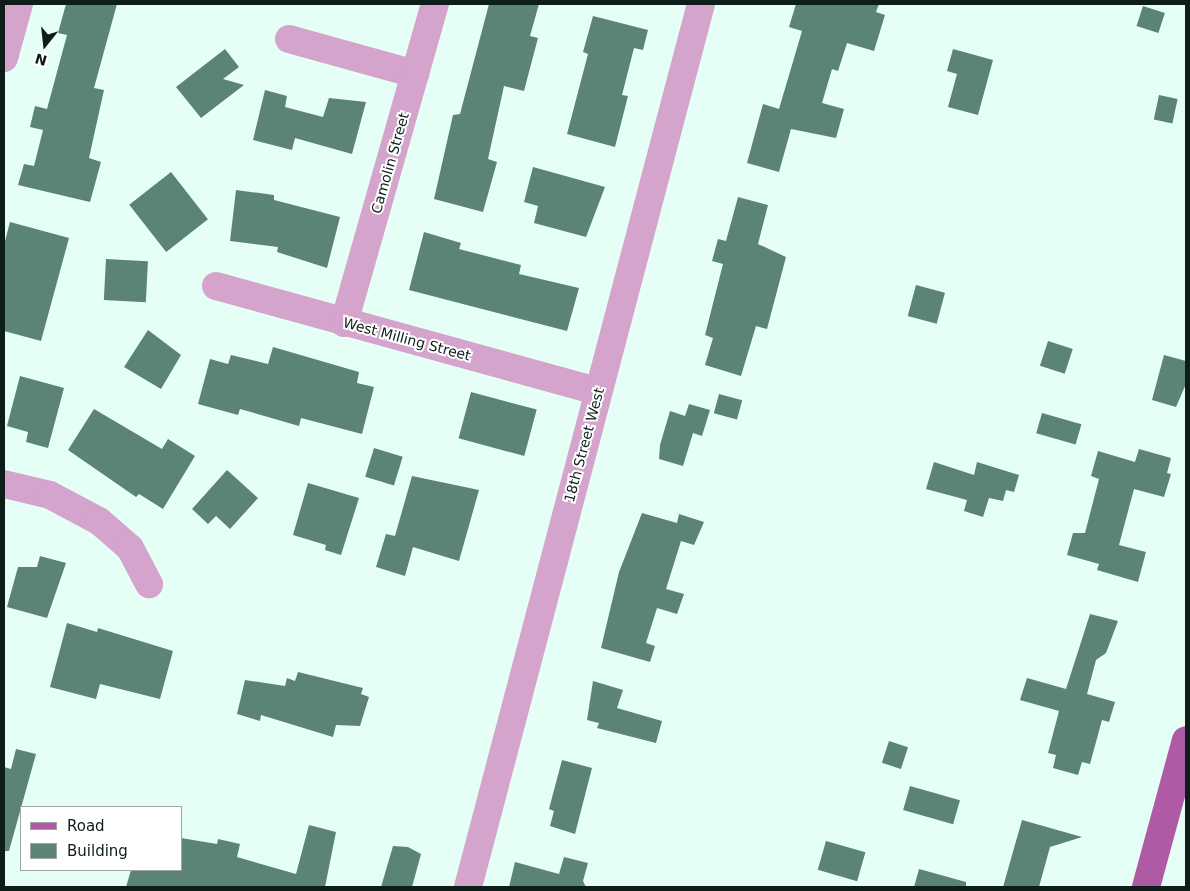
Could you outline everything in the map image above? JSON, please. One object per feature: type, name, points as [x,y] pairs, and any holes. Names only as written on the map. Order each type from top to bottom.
[{"type":"main road","points":[[1146,887],[1186,740]]},
{"type":"street","points":[[4,58],[19,4]]},
{"type":"street","name":"Camolin Street","points":[[344,322],[435,4]]},
{"type":"street","name":"18th Street West","points":[[468,887],[701,4]]},
{"type":"street","points":[[289,39],[415,74]]},
{"type":"street","name":"West Milling Street","points":[[216,286],[598,391]]},
{"type":"street","points":[[4,484],[50,495],[99,521],[130,548],[149,584]]},
{"type":"building","points":[[66,4],[117,4],[94,88],[104,90],[89,158],[101,162],[90,202],[18,185],[24,164],[34,166],[43,130],[30,127],[35,106],[47,109],[67,35],[58,33]]},
{"type":"building","points":[[489,4],[539,4],[530,36],[538,38],[524,91],[504,86],[488,159],[497,162],[483,212],[434,199],[453,115],[460,114]]},
{"type":"building","points":[[796,4],[879,4],[876,12],[885,15],[874,51],[847,43],[838,71],[832,69],[822,103],[844,109],[836,138],[791,129],[779,172],[747,163],[763,104],[779,109],[802,31],[789,27]]},
{"type":"building","points":[[1143,6],[1165,13],[1158,33],[1137,26]]},
{"type":"building","points":[[593,16],[648,30],[643,50],[634,48],[622,95],[628,96],[615,147],[567,134],[588,54],[583,52]]},
{"type":"building","points":[[225,49],[239,67],[223,79],[244,85],[201,118],[176,87]]},
{"type":"building","points":[[953,49],[993,60],[978,115],[948,107],[957,74],[947,71]]},
{"type":"building","points":[[265,90],[287,96],[285,107],[323,117],[329,98],[366,102],[352,154],[295,138],[292,150],[253,140]]},
{"type":"building","points":[[1159,95],[1178,99],[1172,123],[1154,119]]},
{"type":"building","points":[[533,167],[605,187],[586,237],[534,223],[538,206],[524,202]]},
{"type":"building","points":[[171,172],[208,219],[166,252],[129,205]]},
{"type":"building","points":[[236,190],[274,195],[274,200],[340,217],[327,268],[277,252],[278,247],[230,241]]},
{"type":"building","points":[[738,197],[768,205],[758,244],[786,257],[767,329],[756,326],[741,376],[705,365],[713,338],[705,335],[723,264],[712,261],[718,239],[726,241]]},
{"type":"building","points":[[10,222],[69,238],[41,341],[4,331],[4,245]]},
{"type":"building","points":[[424,232],[461,243],[459,249],[521,265],[519,274],[579,288],[567,331],[409,290]]},
{"type":"building","points":[[106,259],[148,261],[146,302],[104,300]]},
{"type":"building","points":[[916,285],[945,293],[937,324],[908,316]]},
{"type":"building","points":[[148,330],[181,355],[161,389],[124,367]]},
{"type":"building","points":[[1048,341],[1073,349],[1065,374],[1040,366]]},
{"type":"building","points":[[273,347],[359,372],[357,383],[374,387],[362,434],[301,418],[299,426],[240,409],[238,415],[198,404],[210,359],[228,364],[231,355],[268,364]]},
{"type":"building","points":[[1164,355],[1186,361],[1186,384],[1176,407],[1152,400]]},
{"type":"building","points":[[20,376],[64,388],[48,448],[26,442],[28,432],[7,426]]},
{"type":"building","points":[[471,392],[537,410],[524,456],[459,438]]},
{"type":"building","points":[[719,394],[742,400],[737,420],[714,413]]},
{"type":"building","points":[[689,404],[710,410],[702,436],[693,433],[683,466],[659,459],[660,445],[670,411],[685,416]]},
{"type":"building","points":[[94,409],[162,449],[168,439],[195,456],[163,509],[139,494],[136,497],[68,450]]},
{"type":"building","points":[[1042,413],[1081,424],[1076,444],[1036,433]]},
{"type":"building","points":[[374,448],[403,457],[394,485],[365,477]]},
{"type":"building","points":[[1139,449],[1171,458],[1167,473],[1171,474],[1164,497],[1134,489],[1119,545],[1146,552],[1138,582],[1097,570],[1099,564],[1067,555],[1073,533],[1085,533],[1099,479],[1091,476],[1098,451],[1135,462]]},
{"type":"building","points":[[934,462],[974,475],[977,462],[1019,475],[1014,492],[1006,490],[1003,501],[989,498],[983,517],[964,511],[967,500],[926,489]]},
{"type":"building","points":[[227,470],[258,498],[230,529],[216,516],[208,524],[192,509]]},
{"type":"building","points":[[412,476],[479,490],[459,561],[413,547],[405,576],[376,567],[386,534],[395,536]]},
{"type":"building","points":[[308,483],[359,498],[341,555],[325,550],[326,545],[293,535]]},
{"type":"building","points":[[642,513],[677,523],[679,514],[704,522],[694,545],[681,541],[666,589],[684,594],[677,614],[657,608],[646,643],[655,646],[650,662],[601,648],[619,572]]},
{"type":"building","points":[[40,556],[66,563],[47,618],[7,607],[18,567],[37,567]]},
{"type":"building","points":[[1090,614],[1118,621],[1106,653],[1096,660],[1087,694],[1115,702],[1109,722],[1102,720],[1090,764],[1082,762],[1078,775],[1053,768],[1056,755],[1048,753],[1059,711],[1020,700],[1027,678],[1066,689]]},
{"type":"building","points":[[67,623],[97,632],[98,628],[173,651],[160,699],[100,684],[96,699],[50,687]]},
{"type":"building","points":[[298,672],[363,688],[361,694],[369,697],[360,726],[336,725],[333,737],[261,715],[260,721],[237,714],[245,680],[285,686],[287,678],[295,681]]},
{"type":"building","points":[[593,681],[623,690],[617,708],[662,721],[656,743],[597,728],[599,723],[587,720]]},
{"type":"building","points":[[889,741],[908,747],[901,769],[882,763]]},
{"type":"building","points":[[16,749],[36,754],[9,851],[4,851],[4,767],[11,769]]},
{"type":"building","points":[[562,760],[592,768],[575,834],[550,826],[554,811],[549,809]]},
{"type":"building","points":[[910,786],[960,800],[953,824],[903,810]]},
{"type":"building","points":[[1022,820],[1082,837],[1050,847],[1039,887],[1003,887]]},
{"type":"building","points":[[309,825],[336,832],[325,887],[126,887],[131,871],[182,871],[182,838],[217,844],[218,839],[240,844],[237,857],[296,874]]},
{"type":"building","points":[[826,841],[865,852],[857,881],[818,870]]},
{"type":"building","points":[[393,846],[408,847],[421,854],[412,887],[381,887]]},
{"type":"building","points":[[564,857],[588,863],[583,881],[586,887],[509,887],[515,862],[559,874]]},
{"type":"building","points":[[919,869],[966,882],[966,887],[914,887]]}]
